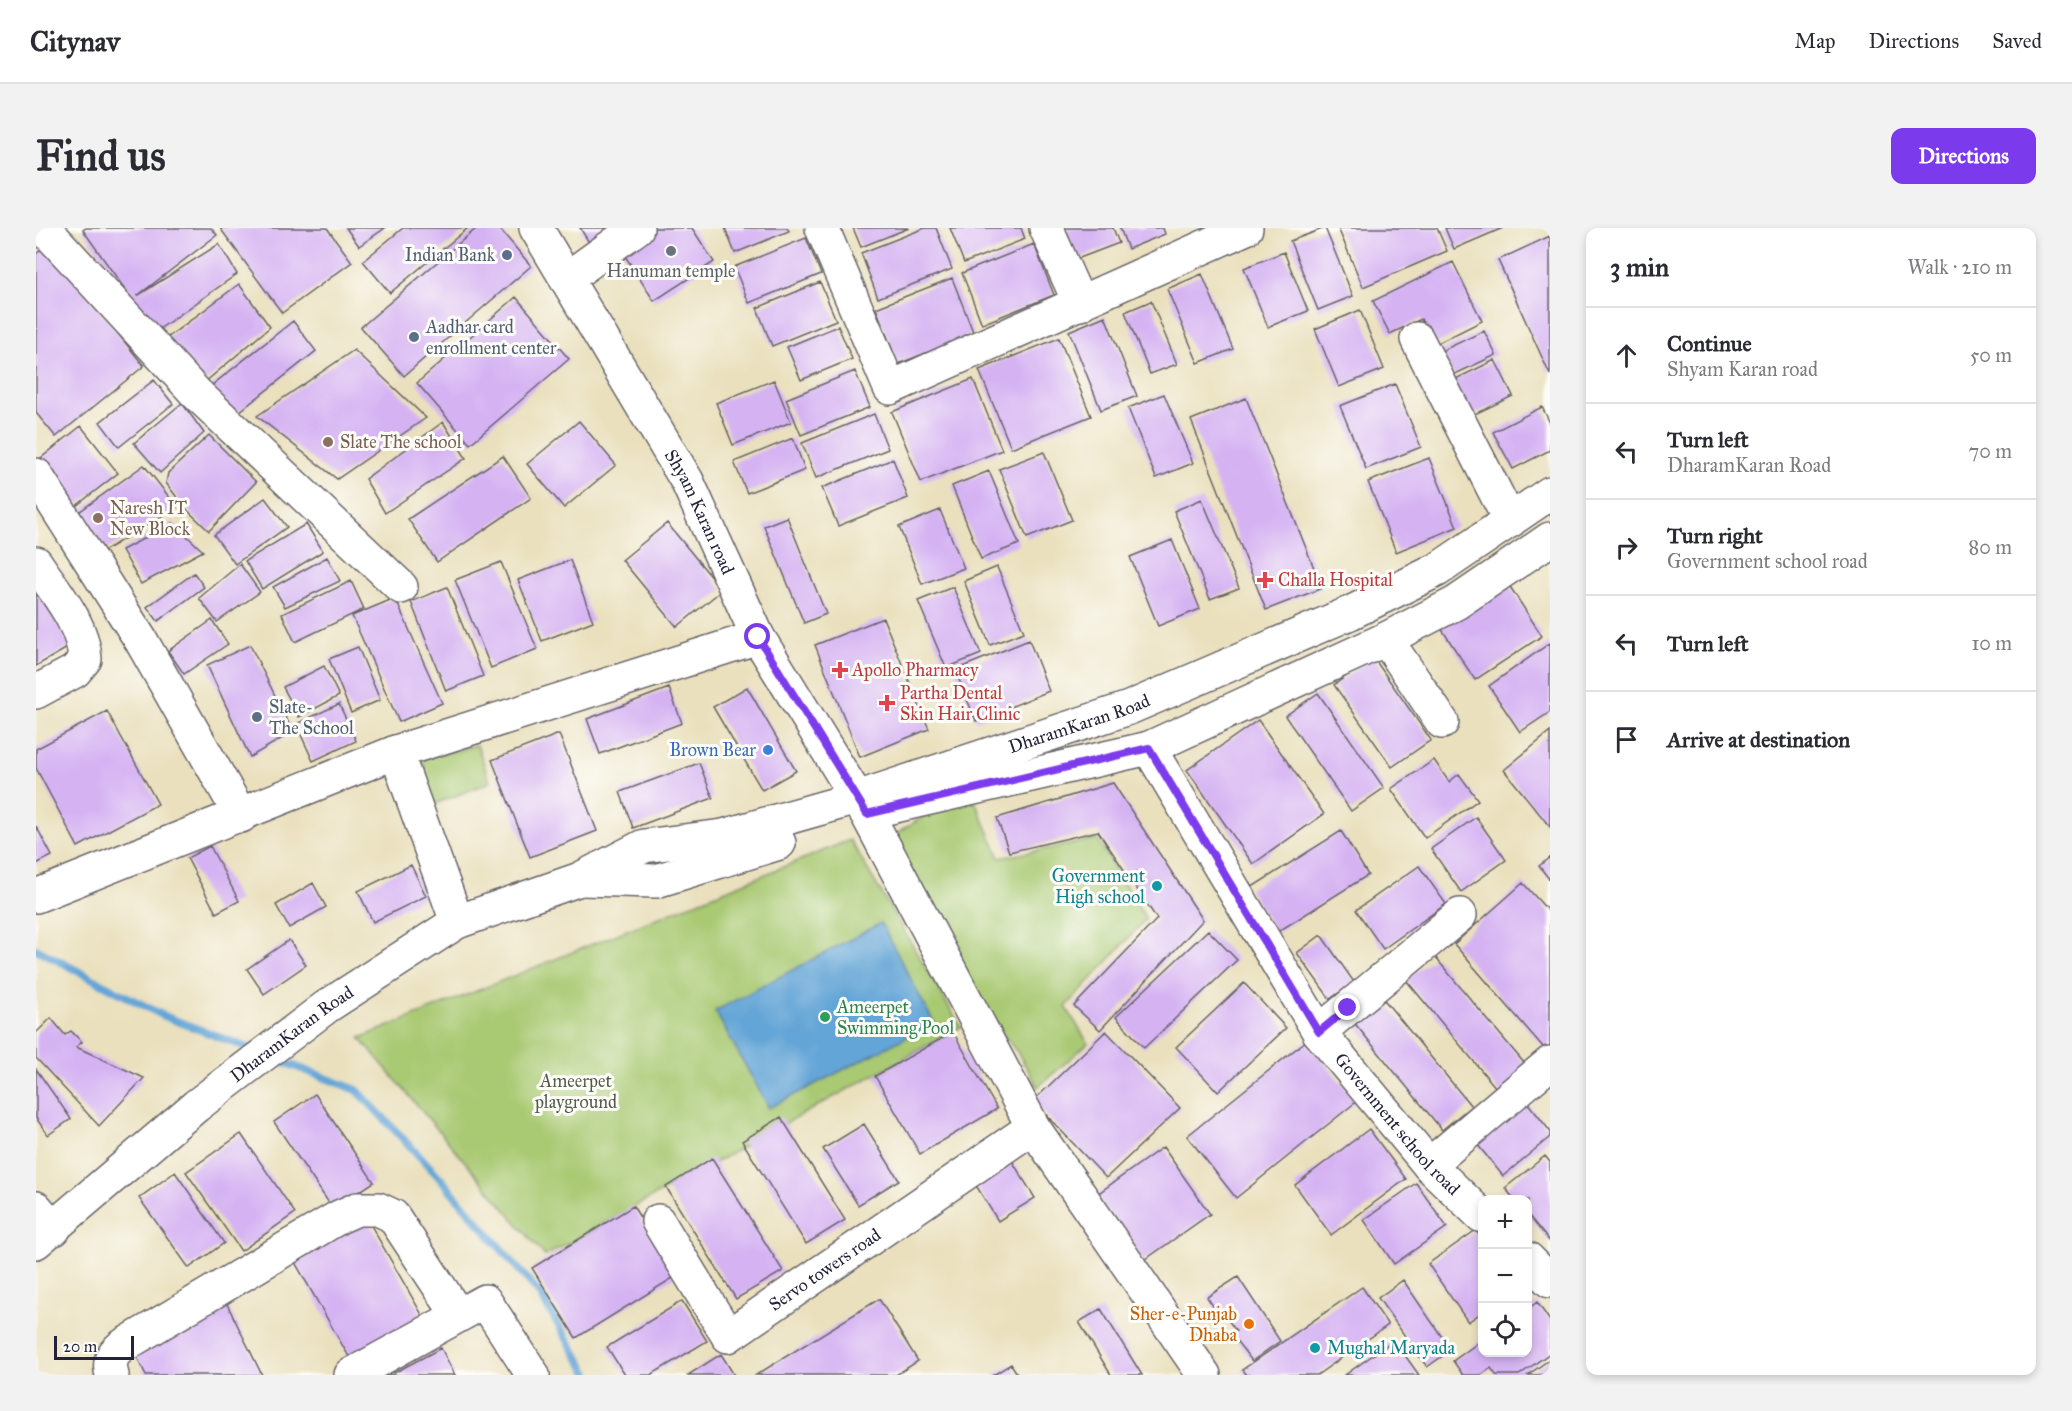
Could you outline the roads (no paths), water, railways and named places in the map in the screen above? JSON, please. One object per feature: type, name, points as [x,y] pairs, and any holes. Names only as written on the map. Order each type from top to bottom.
[{"type":"street","points":[[44,228],[196,393],[401,587]]},
{"type":"street","name":"Shyam Karan road","points":[[536,228],[687,481],[758,637],[862,806],[1033,1127],[1204,1375]]},
{"type":"street","points":[[566,279],[637,228]]},
{"type":"street","points":[[822,228],[890,388],[1246,228]]},
{"type":"street","points":[[1046,228],[1080,304]]},
{"type":"street","points":[[1417,339],[1510,521]]},
{"type":"street","points":[[36,475],[142,642],[241,816]]},
{"type":"street","name":"DharamKaran Road","points":[[862,806],[1129,708],[1350,613],[1437,570],[1550,493]]},
{"type":"street","name":"DharamKaran Road","points":[[42,1227],[326,1007],[457,922],[579,879],[644,846],[723,836],[1149,748],[1386,639],[1456,603],[1550,539]]},
{"type":"street","points":[[36,562],[79,628],[86,659],[75,671],[36,692]]},
{"type":"street","points":[[36,896],[241,816],[396,752],[758,637]]},
{"type":"street","points":[[1386,639],[1442,722]]},
{"type":"street","name":"Government school road","points":[[1149,748],[1319,1032],[1429,1165],[1478,1212]]},
{"type":"street","points":[[396,752],[457,922]]},
{"type":"street","points":[[1319,1032],[1460,915]]},
{"type":"street","points":[[1429,1165],[1550,1063]]},
{"type":"street","name":"Servo towers road","points":[[658,1221],[728,1336],[1033,1127]]},
{"type":"street","points":[[112,1375],[110,1363],[114,1352],[124,1345],[316,1228],[357,1209],[378,1209],[393,1216],[458,1315]]},
{"type":"street","points":[[1532,1265],[1550,1281]]},
{"type":"street","points":[[351,1375],[485,1301],[533,1375]]},
{"type":"water","name":"Ameerpet Swimming Pool","points":[[881,923],[934,1023],[769,1108],[715,1011]]},
{"type":"waterway","points":[[36,949],[164,1016],[256,1051]]},
{"type":"waterway","points":[[273,1058],[357,1090],[441,1179],[539,1293],[589,1375]]},
{"type":"place","name":"Hanuman temple","points":[[671,251]]},
{"type":"place","name":"Indian Bank","points":[[507,255]]},
{"type":"place","name":"Aadhar card enrollment center","points":[[414,337]]},
{"type":"place","name":"Slate The school","points":[[328,442]]},
{"type":"place","name":"Naresh IT New Block","points":[[98,518]]},
{"type":"place","name":"Challa Hospital","points":[[1265,580]]},
{"type":"place","name":"Apollo Pharmacy","points":[[840,670]]},
{"type":"place","name":"Partha Dental Skin Hair Clinic","points":[[887,703]]},
{"type":"place","name":"Slate- The School","points":[[257,717]]},
{"type":"place","name":"Brown Bear","points":[[768,750]]},
{"type":"place","name":"Government High school","points":[[1157,886]]},
{"type":"place","name":"Ameerpet Swimming Pool","points":[[825,1017]]},
{"type":"place","name":"Sher-e-Punjab Dhaba","points":[[1249,1324]]},
{"type":"place","name":"Mughal Maryada","points":[[1315,1348]]},
{"type":"park label","name":"Ameerpet playground","points":[[576,1091]]}]
